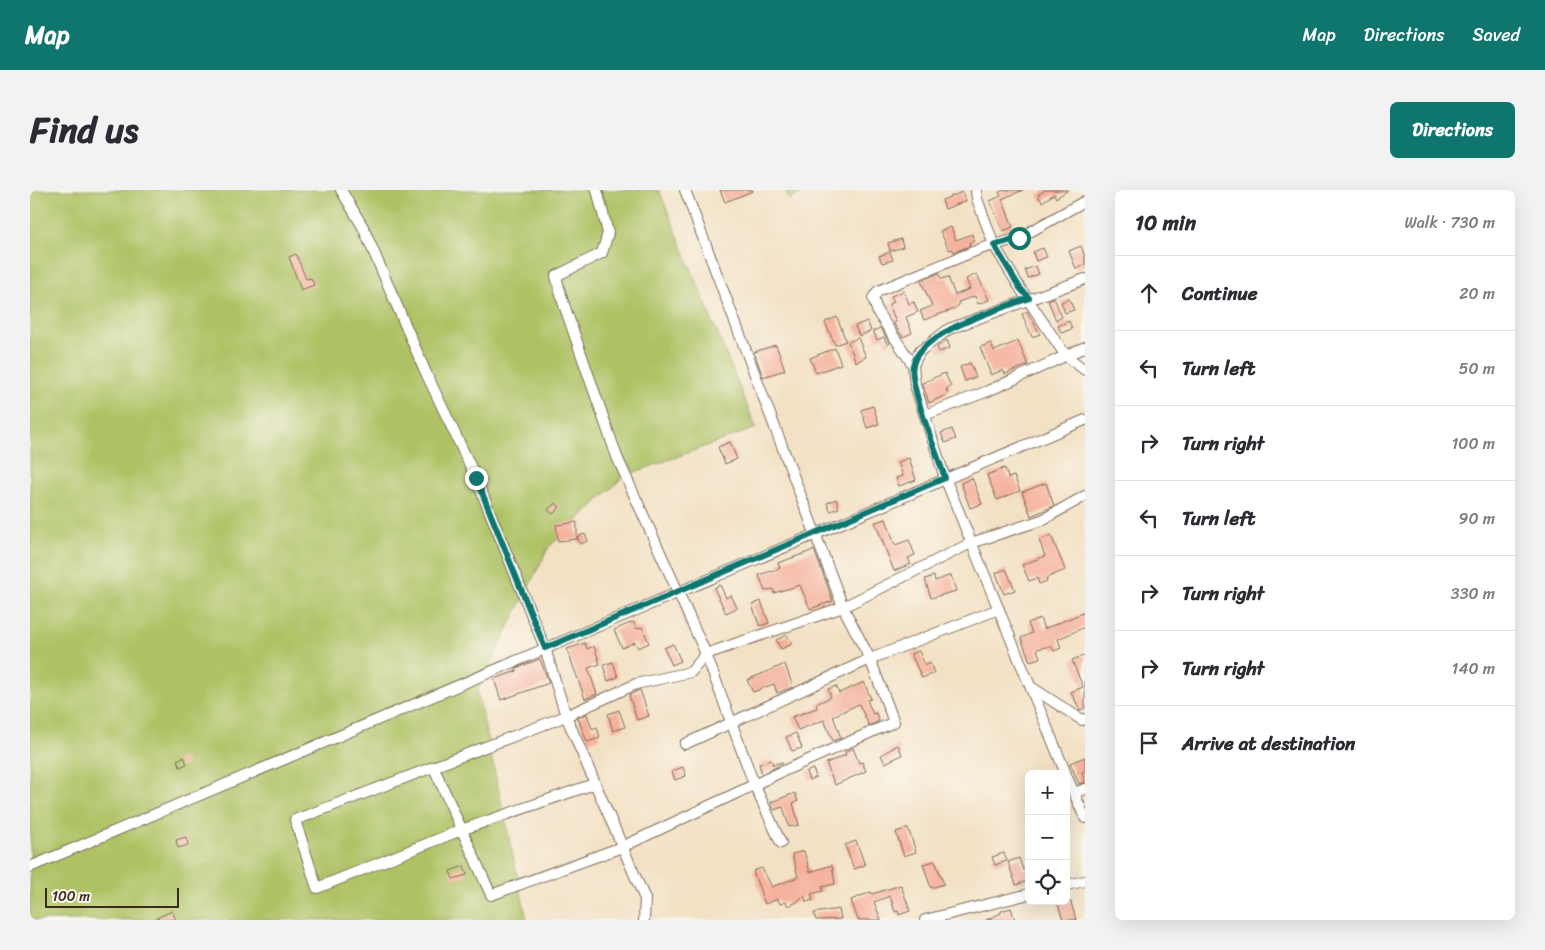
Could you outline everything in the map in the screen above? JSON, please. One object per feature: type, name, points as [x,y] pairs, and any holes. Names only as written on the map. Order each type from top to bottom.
[{"type":"street","points":[[341,190],[363,227],[426,373],[476,478],[545,648],[566,716],[645,899],[644,920]]},
{"type":"street","points":[[597,190],[608,233],[602,253],[556,276],[562,299],[617,457],[706,654],[754,784],[781,843]]},
{"type":"street","points":[[434,768],[491,895],[622,847],[754,784],[894,722],[870,660],[843,606],[685,190]]},
{"type":"street","points":[[976,190],[976,199],[994,245],[1020,288],[1029,298],[1066,356],[1085,370]]},
{"type":"street","points":[[1064,770],[945,478],[915,385],[913,365],[878,313],[873,298],[878,291],[994,245],[1019,238],[1085,201]]},
{"type":"street","points":[[913,365],[920,351],[949,329],[1085,279]]},
{"type":"street","points":[[925,415],[988,391],[1085,347]]},
{"type":"street","points":[[30,867],[945,478],[1085,421]]},
{"type":"street","points":[[594,784],[462,830],[317,888],[295,820],[566,716],[636,684],[690,672],[706,654],[843,606],[971,543],[1042,520],[1085,496]]},
{"type":"street","points":[[685,744],[870,660],[999,609]]},
{"type":"street","points":[[1031,687],[1082,720],[1085,719]]},
{"type":"street","points":[[1070,784],[1085,818]]},
{"type":"street","points":[[1074,793],[1085,789]]},
{"type":"street","points":[[1070,884],[1085,881]]},
{"type":"street","points":[[925,920],[1025,895]]},
{"type":"green space","points":[[30,190],[659,190],[756,428],[624,476],[548,548],[477,691],[527,920],[30,920]]},
{"type":"green space","points":[[785,190],[806,190],[789,200]]},
{"type":"building","points":[[720,190],[753,190],[753,191],[725,202]]},
{"type":"building","points":[[1004,190],[1023,190],[1002,199],[1013,227],[1003,231],[990,201],[1001,196],[999,192]]},
{"type":"building","points":[[1045,190],[1068,190],[1056,198],[1054,194],[1042,202],[1038,195]]},
{"type":"building","points":[[962,192],[966,201],[945,209],[942,200]]},
{"type":"building","points":[[951,227],[956,240],[972,234],[974,241],[969,243],[970,246],[954,252],[952,249],[949,250],[940,231]]},
{"type":"building","points":[[901,239],[903,247],[890,251],[888,243]]},
{"type":"building","points":[[1081,246],[1085,257],[1085,265],[1076,269],[1069,251]]},
{"type":"building","points":[[1043,248],[1047,257],[1036,261],[1033,252]]},
{"type":"building","points":[[890,252],[893,260],[882,263],[879,256]]},
{"type":"building","points":[[296,254],[306,279],[311,278],[314,285],[301,290],[289,257]]},
{"type":"building","points":[[1036,266],[1039,274],[1028,278],[1025,270]]},
{"type":"building","points":[[939,273],[941,279],[948,277],[955,295],[970,289],[966,279],[977,274],[989,300],[978,304],[975,296],[958,302],[959,305],[954,309],[924,320],[920,311],[932,306],[921,281]]},
{"type":"building","points":[[904,291],[909,304],[914,302],[918,312],[906,317],[912,333],[903,337],[893,323],[896,322],[889,304],[894,302],[891,296]]},
{"type":"building","points":[[1054,298],[1062,317],[1056,320],[1048,300]]},
{"type":"building","points":[[1069,299],[1074,310],[1065,313],[1061,302]]},
{"type":"building","points":[[1027,311],[1040,334],[1032,337],[1022,314]]},
{"type":"building","points":[[837,317],[846,341],[835,345],[825,322]]},
{"type":"building","points":[[867,321],[871,331],[859,336],[855,326]]},
{"type":"building","points":[[1069,321],[1072,329],[1061,333],[1058,326]]},
{"type":"building","points":[[880,328],[890,343],[887,345],[884,337],[877,340],[873,331]]},
{"type":"building","points":[[858,338],[866,357],[856,362],[848,342]]},
{"type":"building","points":[[947,340],[950,348],[939,352],[937,347]]},
{"type":"building","points":[[1018,341],[1028,365],[1005,374],[1003,370],[991,375],[980,347],[991,343],[994,351]]},
{"type":"building","points":[[776,345],[785,370],[763,377],[754,352]]},
{"type":"building","points":[[835,348],[841,364],[816,373],[810,358]]},
{"type":"building","points":[[970,363],[976,377],[965,381],[960,367]]},
{"type":"building","points":[[945,373],[951,387],[946,389],[948,394],[929,403],[922,383]]},
{"type":"building","points":[[873,406],[879,424],[867,428],[861,410]]},
{"type":"building","points":[[952,429],[956,439],[945,443],[941,433]]},
{"type":"building","points":[[730,442],[737,459],[725,464],[718,447]]},
{"type":"building","points":[[909,458],[916,480],[899,486],[896,478],[903,476],[898,462]]},
{"type":"building","points":[[1005,468],[1008,478],[1014,476],[1020,491],[997,500],[987,475]]},
{"type":"building","points":[[972,478],[982,504],[970,508],[961,483]]},
{"type":"building","points":[[1046,483],[1054,506],[1031,516],[1022,492]]},
{"type":"building","points":[[836,499],[839,508],[830,511],[827,503]]},
{"type":"building","points":[[555,503],[560,507],[553,514],[548,510]]},
{"type":"building","points":[[886,519],[895,545],[909,540],[915,555],[908,558],[911,564],[894,571],[875,522]]},
{"type":"building","points":[[577,522],[577,539],[558,541],[556,525]]},
{"type":"building","points":[[585,534],[588,541],[580,544],[577,537]]},
{"type":"building","points":[[1051,535],[1065,570],[1046,578],[1047,581],[1039,584],[1037,578],[1029,581],[1022,565],[1045,556],[1039,540]]},
{"type":"building","points":[[814,550],[833,601],[810,609],[800,585],[774,593],[773,589],[765,591],[759,575],[780,568],[778,563]]},
{"type":"building","points":[[1006,569],[1015,590],[1004,594],[996,573]]},
{"type":"building","points":[[951,575],[956,591],[931,598],[925,579],[934,576],[935,581]]},
{"type":"building","points":[[720,585],[726,598],[731,595],[737,608],[726,613],[714,588]]},
{"type":"building","points":[[761,601],[769,623],[760,626],[752,605]]},
{"type":"building","points":[[1085,612],[1085,627],[1058,639],[1061,648],[1054,651],[1051,646],[1037,649],[1040,658],[1030,661],[1021,638],[1032,633],[1028,623],[1040,618],[1044,629]]},
{"type":"building","points":[[633,622],[637,629],[642,627],[649,643],[638,648],[635,642],[622,648],[614,630]]},
{"type":"building","points":[[787,635],[792,644],[781,649],[776,640]]},
{"type":"building","points":[[585,643],[587,649],[594,646],[600,664],[588,668],[597,694],[585,699],[567,649]]},
{"type":"building","points":[[673,644],[681,661],[672,665],[664,648]]},
{"type":"building","points":[[919,651],[925,665],[930,663],[934,673],[922,678],[911,654]]},
{"type":"building","points":[[1085,655],[1085,708],[1080,710],[1071,692],[1083,687],[1072,660]]},
{"type":"building","points":[[540,659],[549,683],[501,700],[494,679],[517,671],[516,668]]},
{"type":"building","points":[[613,662],[618,677],[608,681],[603,665]]},
{"type":"building","points":[[785,664],[793,687],[777,693],[774,684],[753,692],[747,680]]},
{"type":"building","points":[[864,682],[871,699],[867,700],[873,714],[876,713],[879,721],[869,726],[859,704],[833,716],[841,738],[833,741],[824,720],[798,730],[792,717],[817,708],[816,704],[831,697],[828,689],[836,686],[839,693]]},
{"type":"building","points":[[640,690],[649,716],[637,720],[629,695]]},
{"type":"building","points":[[619,710],[625,727],[613,731],[608,714]]},
{"type":"building","points":[[587,714],[592,729],[597,727],[600,738],[587,742],[578,718]]},
{"type":"building","points":[[796,733],[802,748],[792,751],[786,737]]},
{"type":"building","points":[[898,745],[902,755],[885,763],[881,755]]},
{"type":"building","points":[[853,748],[859,763],[862,762],[866,771],[835,785],[826,763],[846,755],[845,752]]},
{"type":"building","points":[[184,757],[187,764],[180,767],[177,760]]},
{"type":"building","points":[[1085,757],[1085,771],[1082,772],[1085,782],[1079,784],[1070,763]]},
{"type":"building","points":[[771,760],[773,765],[782,762],[782,764],[762,774],[759,764]]},
{"type":"building","points":[[683,767],[686,776],[675,780],[672,771]]},
{"type":"building","points":[[813,769],[816,777],[809,780],[806,772]]},
{"type":"building","points":[[795,793],[798,801],[793,803],[799,825],[789,827],[783,807],[774,810],[771,802]]},
{"type":"building","points":[[908,828],[916,852],[904,856],[896,832]]},
{"type":"building","points":[[186,837],[188,845],[178,848],[176,840]]},
{"type":"building","points":[[856,841],[865,865],[854,869],[845,845]]},
{"type":"building","points":[[804,851],[810,872],[832,865],[835,884],[822,887],[823,891],[811,894],[813,900],[806,902],[804,895],[797,902],[788,906],[786,902],[780,904],[778,899],[765,904],[753,871],[762,868],[772,887],[798,877],[792,854]]},
{"type":"building","points":[[1004,853],[1007,861],[995,865],[992,857]]},
{"type":"building","points":[[1019,858],[1023,870],[1025,869],[1025,882],[1016,885],[1008,862]]},
{"type":"building","points":[[935,861],[944,884],[931,888],[923,864]]},
{"type":"building","points":[[464,866],[467,875],[453,879],[450,871]]},
{"type":"building","points":[[901,885],[910,911],[899,915],[898,911],[895,912],[890,896],[874,902],[881,920],[858,920],[851,900],[871,892],[872,894]]},
{"type":"building","points":[[1071,902],[1076,920],[1063,920],[1058,905],[1070,905]]},
{"type":"building","points":[[1011,908],[1015,920],[986,920],[1001,913],[1001,911]]},
{"type":"building","points":[[839,909],[841,919],[816,920],[814,913]]},
{"type":"building","points":[[172,911],[176,920],[152,920]]},
{"type":"route","points":[[476,478],[545,648],[945,478],[915,385],[913,365],[920,351],[949,329],[1029,298],[1020,288],[994,245],[1019,238]]}]
